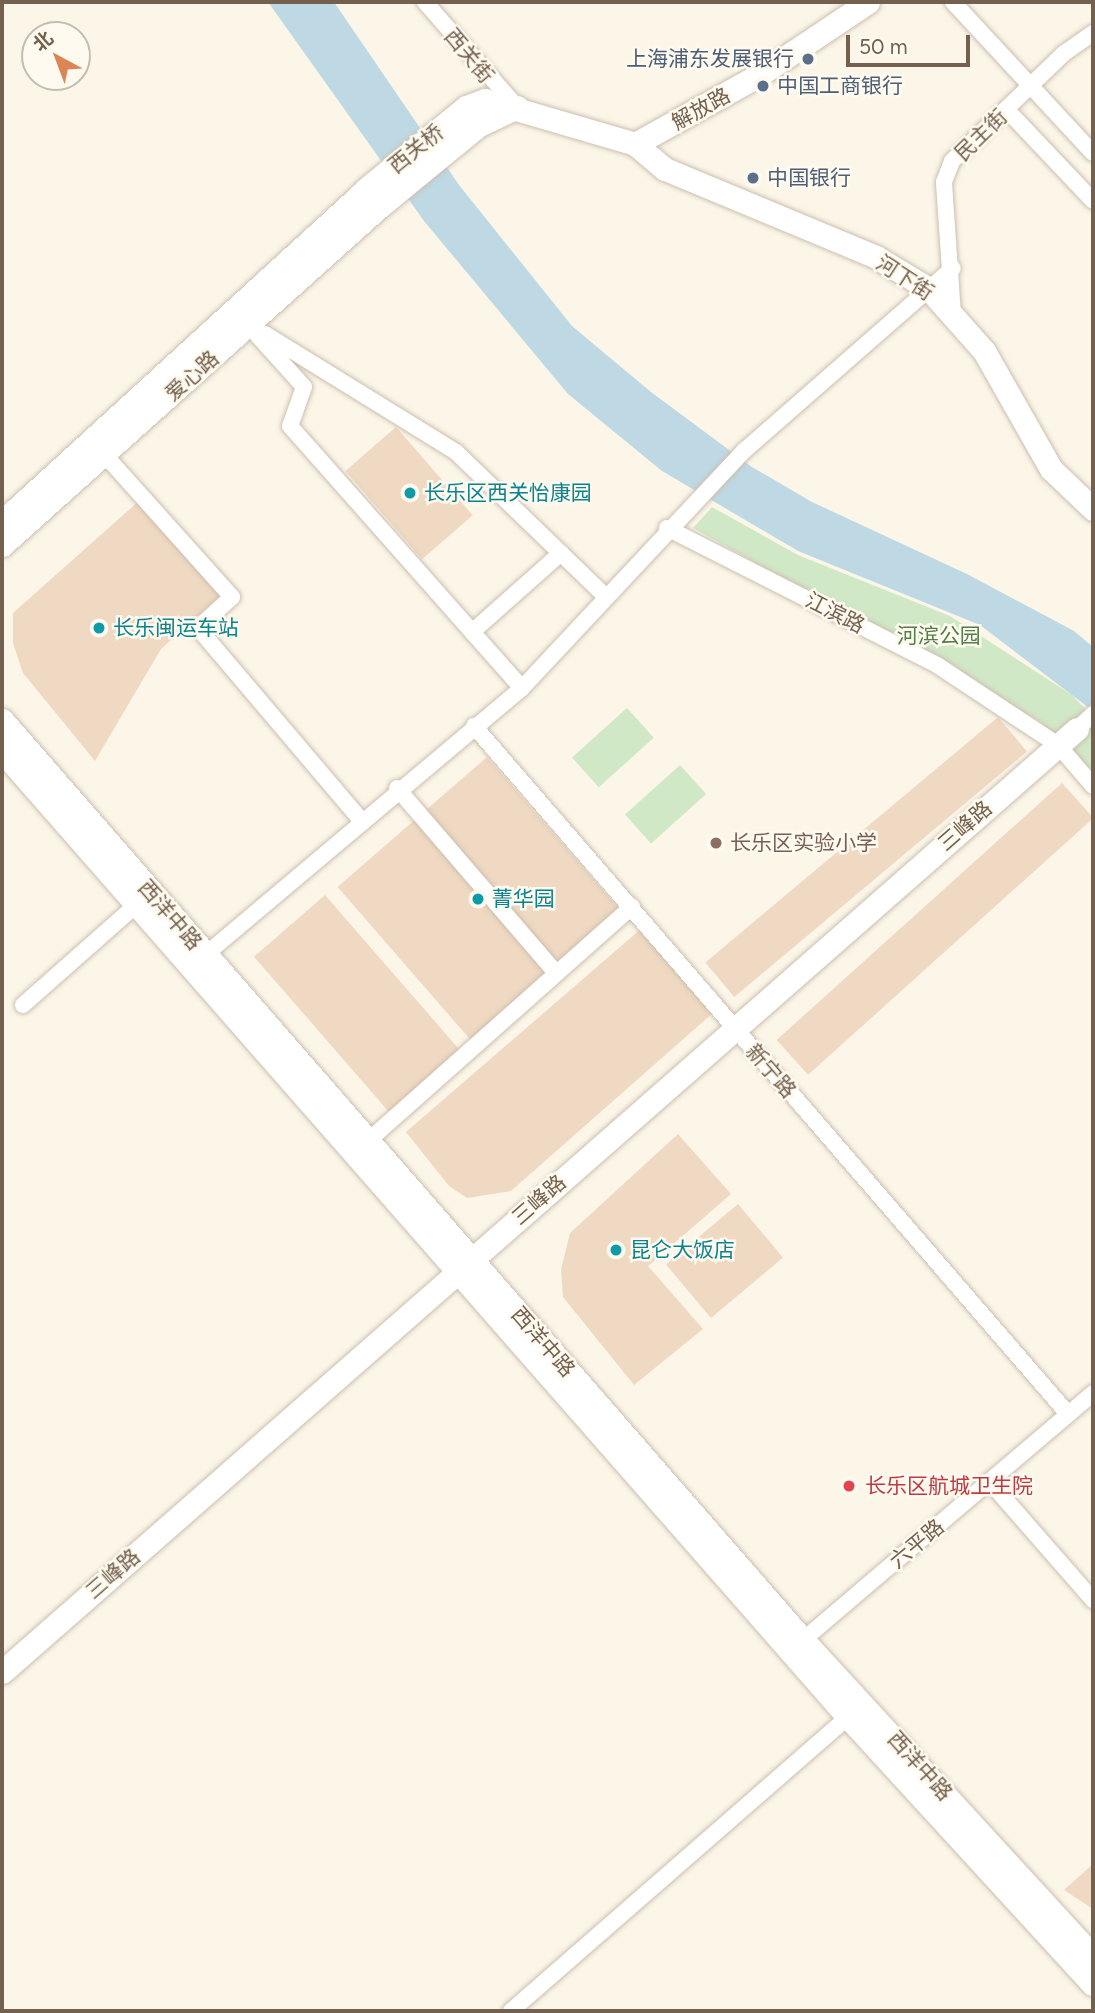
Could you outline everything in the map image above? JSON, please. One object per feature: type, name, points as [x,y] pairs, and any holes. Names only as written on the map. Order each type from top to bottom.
[{"type":"main road","name":"解放路","points":[[635,144],[760,75],[868,2]]},
{"type":"main road","name":"西关桥","points":[[373,198],[472,116],[517,107]]},
{"type":"main road","points":[[517,107],[635,144]]},
{"type":"main road","name":"河下街","points":[[635,144],[665,169],[876,257],[929,289],[984,351],[1051,469],[1093,509]]},
{"type":"main road","name":"爱心路","points":[[2,545],[104,454],[242,318],[373,198]]},
{"type":"main road","name":"爱心路","points":[[2,522],[242,318]]},
{"type":"main road","name":"西洋中路","points":[[2,720],[143,899],[205,955],[368,1142],[464,1266],[803,1640],[855,1710],[1093,1956]]},
{"type":"main road","name":"三峰路","points":[[2,1672],[1085,722]]},
{"type":"main road","name":"西洋中路","points":[[2,751],[143,899],[1093,1984]]},
{"type":"street","name":"西关街","points":[[425,2],[517,107]]},
{"type":"street","points":[[953,2],[1034,84],[1093,153]]},
{"type":"street","name":"民主街","points":[[953,315],[953,268],[944,182],[952,161],[1093,33]]},
{"type":"street","points":[[1007,110],[1093,201]]},
{"type":"street","points":[[205,955],[397,788],[522,688],[667,528],[745,450],[953,268]]},
{"type":"street","points":[[242,318],[456,452],[605,596]]},
{"type":"street","points":[[242,318],[304,387],[290,426],[522,688]]},
{"type":"street","points":[[104,454],[232,597],[198,628],[360,820]]},
{"type":"street","name":"江滨路","points":[[667,528],[937,665],[1058,745],[1093,786]]},
{"type":"street","points":[[472,632],[561,553]]},
{"type":"street","name":"新宁路","points":[[474,726],[1068,1415]]},
{"type":"street","points":[[397,788],[556,973]]},
{"type":"street","points":[[23,1005],[143,899]]},
{"type":"street","points":[[368,1142],[632,907]]},
{"type":"street","name":"六平路","points":[[803,1640],[1093,1393]]},
{"type":"street","points":[[990,1482],[1093,1600]]},
{"type":"street","points":[[511,2011],[855,1710]]},
{"type":"green space","name":"河滨公园","points":[[712,507],[798,555],[950,616],[1072,695],[1093,717],[1093,771],[1039,721],[693,528]]},
{"type":"green space","points":[[627,708],[654,738],[599,787],[572,758]]},
{"type":"green space","points":[[680,765],[706,794],[651,843],[625,815]]},
{"type":"water","points":[[268,2],[334,2],[459,185],[572,326],[651,392],[752,467],[812,502],[967,574],[1074,631],[1093,647],[1093,711],[980,625],[798,551],[662,471],[568,394],[424,221]]},
{"type":"building","name":"长乐区西关怡康园","points":[[396,427],[473,515],[422,559],[345,471]]},
{"type":"building","name":"长乐闽运车站","points":[[140,500],[222,594],[161,649],[95,761],[23,673],[13,643],[13,613]]},
{"type":"building","points":[[998,717],[1027,751],[734,997],[705,963]]},
{"type":"building","name":"菁华园","points":[[487,757],[621,911],[471,1041],[338,887]]},
{"type":"building","points":[[1062,783],[1093,818],[808,1075],[777,1040]]},
{"type":"building","points":[[325,895],[461,1052],[391,1114],[254,957]]},
{"type":"building","points":[[642,928],[714,1012],[511,1191],[467,1198],[449,1186],[406,1132]]},
{"type":"building","name":"昆仑大饭店","points":[[678,1134],[731,1194],[648,1266],[703,1329],[634,1385],[563,1297],[561,1269],[570,1233]]},
{"type":"building","points":[[738,1204],[783,1258],[711,1318],[666,1264]]},
{"type":"building","points":[[1093,1864],[1093,1909],[1064,1890]]},
{"type":"place","name":"上海浦东发展银行","points":[[808,59]]},
{"type":"place","name":"中国工商银行","points":[[763,86]]},
{"type":"place","name":"中国银行","points":[[753,178]]},
{"type":"place","name":"长乐区西关怡康园","points":[[410,493]]},
{"type":"place","name":"长乐闽运车站","points":[[99,628]]},
{"type":"place","name":"长乐区实验小学","points":[[716,843]]},
{"type":"place","name":"菁华园","points":[[478,899]]},
{"type":"place","name":"昆仑大饭店","points":[[616,1250]]},
{"type":"place","name":"长乐区航城卫生院","points":[[849,1486]]}]
